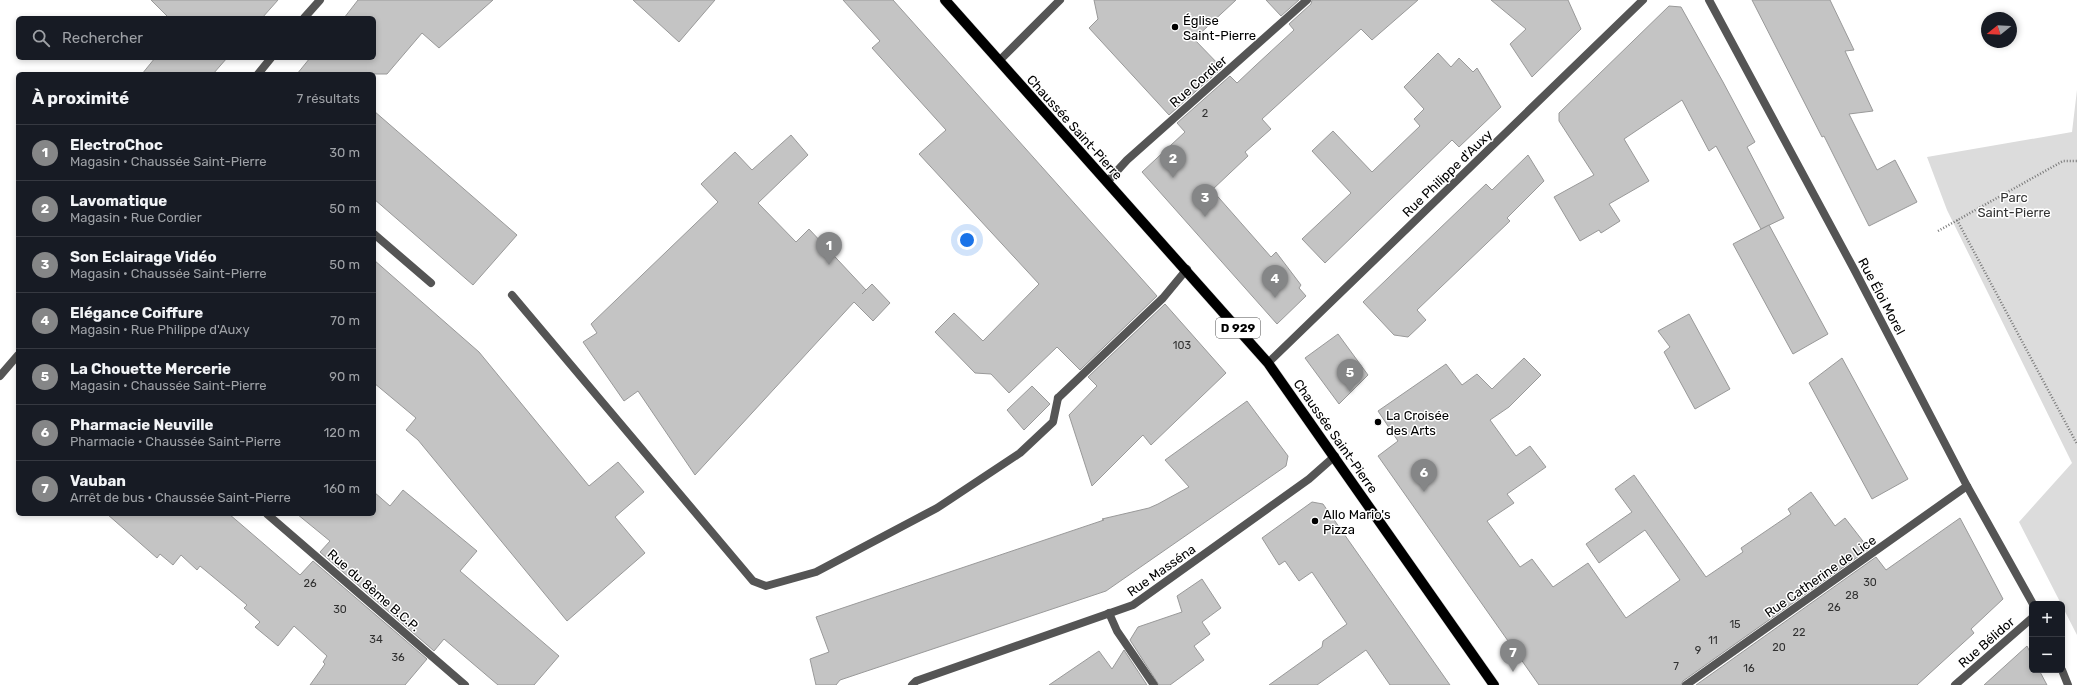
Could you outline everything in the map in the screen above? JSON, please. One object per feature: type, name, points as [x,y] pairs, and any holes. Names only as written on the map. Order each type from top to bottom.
[{"type":"main road","name":"Chaussée Saint-Pierre","points":[[945,0],[1187,270],[1268,363],[1335,456],[1494,685]]},
{"type":"street","points":[[306,16],[320,0]]},
{"type":"street","points":[[999,60],[1060,0]]},
{"type":"street","name":"Rue Cordier","points":[[1107,182],[1127,160],[1307,0]]},
{"type":"street","name":"Rue Philippe d'Auxy","points":[[1268,363],[1643,0]]},
{"type":"street","name":"Rue Éloi Morel","points":[[1709,0],[1856,271],[1967,486],[2031,601]]},
{"type":"street","points":[[260,72],[269,60]]},
{"type":"street","points":[[376,236],[431,283]]},
{"type":"street","points":[[512,295],[753,582],[766,586],[816,572],[937,508],[1020,454],[1053,422],[1058,398],[1163,298],[1187,270]]},
{"type":"street","points":[[0,376],[16,357]]},
{"type":"street","name":"Rue Masséna","points":[[912,685],[916,681],[1134,605],[1309,479],[1335,456]]},
{"type":"street","name":"Rue Catherine de Lice","points":[[1686,685],[1967,486]]},
{"type":"street","name":"Rue du 8ème B.C.P.","points":[[269,516],[465,685]]},
{"type":"street","points":[[1109,613],[1116,632],[1154,685]]},
{"type":"street","name":"Rue Bélidor","points":[[1956,685],[2029,621]]},
{"type":"street","points":[[2063,673],[2068,685]]},
{"type":"path","points":[[1938,231],[2063,160],[2077,161]]},
{"type":"path","points":[[1957,220],[2077,444]]},
{"type":"green space","name":"Parc Saint-Pierre","points":[[2077,90],[2077,635],[2065,612],[2065,601],[2060,601],[2019,522],[2072,463],[1947,210],[1927,157],[2072,132]]},
{"type":"building","points":[[151,0],[278,0],[264,16],[167,16]]},
{"type":"building","points":[[358,0],[493,0],[439,48],[422,33],[387,74],[376,74],[376,72],[299,72],[308,60],[376,60],[376,16],[346,16]]},
{"type":"building","points":[[633,0],[715,0],[679,42]]},
{"type":"building","points":[[843,0],[893,0],[1157,296],[1080,370],[1057,347],[1009,393],[991,374],[975,373],[935,332],[954,313],[983,341],[1039,284],[919,154],[946,130],[872,48],[880,41]]},
{"type":"building","points":[[1094,0],[1236,0],[1194,39],[1222,68],[1169,115],[1089,28],[1098,19]]},
{"type":"building","points":[[1266,0],[1299,0],[1281,16]]},
{"type":"building","points":[[1312,0],[1418,0],[1372,40],[1361,29],[1262,119],[1271,129],[1245,152],[1248,156],[1212,190],[1271,257],[1276,252],[1301,285],[1299,288],[1306,296],[1277,324],[1142,172],[1185,132],[1177,123],[1230,76],[1237,83],[1294,30],[1289,24],[1311,4]]},
{"type":"building","points":[[1491,0],[1568,0],[1581,29],[1532,77],[1510,44],[1526,29]]},
{"type":"building","points":[[1752,0],[1830,0],[1854,50],[1845,51],[1873,111],[1849,114],[1877,170],[1895,160],[1917,202],[1869,226],[1824,136],[1822,137]]},
{"type":"building","points":[[1669,6],[1681,7],[1723,82],[1755,142],[1747,147],[1784,218],[1761,229],[1716,146],[1709,151],[1682,100],[1624,139],[1649,181],[1609,204],[1620,221],[1601,233],[1599,230],[1580,241],[1554,197],[1594,175],[1559,121],[1559,113]]},
{"type":"building","points":[[1438,53],[1451,67],[1459,58],[1473,72],[1477,68],[1501,107],[1459,147],[1452,140],[1325,263],[1302,239],[1351,193],[1312,151],[1333,131],[1372,172],[1420,126],[1414,119],[1424,109],[1404,87]]},
{"type":"building","points":[[153,60],[225,60],[215,72],[144,72]]},
{"type":"building","points":[[376,113],[517,235],[473,285],[376,201]]},
{"type":"building","points":[[791,135],[808,155],[758,203],[796,242],[809,229],[866,290],[872,284],[890,303],[873,321],[854,302],[695,475],[638,391],[624,401],[583,342],[597,333],[591,324],[718,202],[701,184],[735,152],[752,170]]},
{"type":"building","points":[[1528,155],[1544,181],[1507,218],[1510,221],[1417,310],[1426,320],[1408,337],[1394,335],[1363,302],[1486,184],[1492,190]]},
{"type":"building","points":[[1769,225],[1828,334],[1793,354],[1733,244]]},
{"type":"building","points":[[376,262],[479,352],[589,486],[618,462],[644,492],[615,517],[645,553],[567,621],[418,440],[406,430],[416,418],[376,385]]},
{"type":"building","points":[[1165,304],[1226,373],[1151,445],[1143,435],[1092,486],[1069,415],[1097,386],[1088,377]]},
{"type":"building","points":[[1689,314],[1730,389],[1695,409],[1664,352],[1670,347],[1658,331]]},
{"type":"building","points":[[1338,334],[1368,375],[1339,404],[1305,358]]},
{"type":"building","points":[[1524,358],[1541,375],[1509,407],[1490,420],[1516,456],[1530,446],[1546,467],[1507,494],[1514,503],[1487,521],[1520,567],[1532,559],[1553,587],[1588,563],[1626,618],[1680,580],[1645,530],[1599,563],[1586,544],[1632,512],[1615,489],[1634,475],[1706,577],[1743,552],[1741,548],[1791,514],[1788,509],[1811,492],[1835,526],[1845,518],[1869,549],[1683,681],[1681,685],[1539,685],[1378,456],[1398,441],[1378,411],[1446,364],[1462,385],[1477,374],[1492,389]]},
{"type":"building","points":[[1842,358],[1908,479],[1872,499],[1809,383]]},
{"type":"building","points":[[1032,386],[1050,404],[1024,430],[1007,410]]},
{"type":"building","points":[[1247,401],[1288,456],[1286,466],[1106,591],[840,680],[836,685],[816,685],[810,659],[829,652],[816,617],[1104,520],[1102,519],[1149,508],[1158,504],[1189,487],[1165,460]]},
{"type":"building","points":[[403,490],[477,551],[460,571],[559,656],[534,685],[498,685],[444,639],[434,651],[320,552],[330,541],[299,516],[376,516],[376,494],[390,506]]},
{"type":"building","points":[[1312,502],[1323,504],[1450,685],[1390,685],[1366,650],[1317,685],[1269,685],[1322,647],[1323,641],[1347,624],[1312,572],[1299,581],[1285,561],[1279,565],[1262,538]]},
{"type":"building","points":[[109,516],[231,516],[300,575],[313,561],[427,659],[405,685],[310,685],[325,664],[323,662],[327,656],[294,626],[278,646],[255,627],[260,622],[244,608],[247,605],[200,566],[197,570],[181,555],[173,565],[160,554],[157,558]]},
{"type":"building","points":[[1960,518],[2003,599],[1971,629],[1974,633],[1917,685],[1696,685],[1876,557],[1886,570]]},
{"type":"building","points":[[1202,579],[1221,608],[1202,622],[1210,634],[1194,646],[1204,660],[1170,685],[1159,685],[1130,640],[1138,627],[1182,612],[1177,596]]},
{"type":"building","points":[[2027,646],[2029,650],[2029,673],[2041,673],[2047,685],[1984,685]]},
{"type":"building","points":[[1124,650],[1147,685],[1049,685],[1099,651],[1112,669]]},
{"type":"place","name":"Église Saint-Pierre","points":[[1175,27]]},
{"type":"place","name":"Lavomatique","points":[[1173,178]]},
{"type":"place","name":"Son Eclairage Vidéo","points":[[1205,217]]},
{"type":"place","name":"ElectroChoc","points":[[829,265]]},
{"type":"place","name":"Elégance Coiffure","points":[[1275,298]]},
{"type":"place","name":"La Chouette Mercerie","points":[[1350,392]]},
{"type":"place","name":"La Croisée des Arts","points":[[1378,422]]},
{"type":"place","name":"Pharmacie Neuville","points":[[1424,492]]},
{"type":"place","name":"Allo Mario's Pizza","points":[[1315,521]]},
{"type":"place","name":"Vauban","points":[[1513,672]]}]
